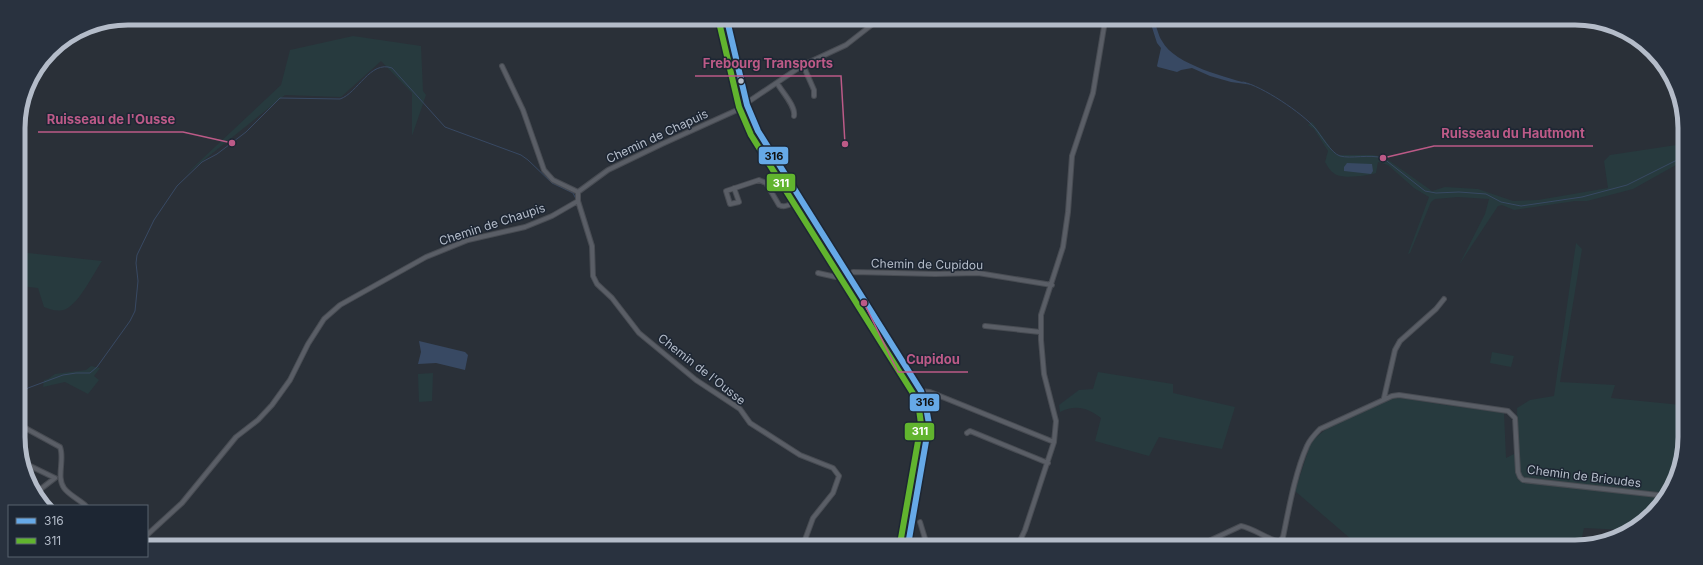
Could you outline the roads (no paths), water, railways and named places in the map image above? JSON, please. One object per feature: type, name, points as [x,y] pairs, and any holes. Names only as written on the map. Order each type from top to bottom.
[{"type":"main road","points":[[728,25],[747,105],[758,131],[921,391],[927,408],[929,424],[909,540]]},
{"type":"street","name":"Chemin de Chapuis","points":[[578,192],[608,170],[747,105],[748,102],[803,65],[846,45],[872,25]]},
{"type":"street","points":[[1021,540],[1026,530],[1054,442],[1056,421],[1044,374],[1040,332],[1042,315],[1063,247],[1068,212],[1072,156],[1093,93],[1104,25]]},
{"type":"street","points":[[803,65],[814,90],[814,96]]},
{"type":"street","points":[[502,66],[523,110],[546,173],[558,183],[578,192]]},
{"type":"street","points":[[777,83],[791,106],[794,116]]},
{"type":"street","points":[[734,188],[760,180],[766,183],[779,205],[786,206],[800,197]]},
{"type":"street","name":"Chemin de l'Ousse","points":[[578,192],[578,202],[592,246],[593,276],[597,284],[612,298],[640,333],[696,380],[740,408],[750,423],[800,455],[833,468],[839,476],[833,493],[813,518],[805,540]]},
{"type":"street","name":"Chemin de Chaupis","points":[[148,534],[182,503],[236,437],[258,420],[272,405],[290,380],[312,338],[324,319],[332,310],[426,257],[468,240],[525,227],[552,216],[578,202]]},
{"type":"street","points":[[818,273],[836,277],[839,276],[845,268]]},
{"type":"street","name":"Chemin de Cupidou","points":[[849,275],[853,272],[927,274],[978,273],[1052,285]]},
{"type":"street","points":[[1384,398],[1386,382],[1395,350],[1400,341],[1436,309],[1444,299]]},
{"type":"street","points":[[985,326],[1040,332]]},
{"type":"street","points":[[921,391],[930,392],[1054,442]]},
{"type":"street","name":"Chemin de Brioudes","points":[[1281,540],[1283,537],[1291,499],[1307,445],[1313,437],[1320,429],[1384,398],[1399,395],[1508,411],[1515,418],[1518,472],[1520,477],[1524,480],[1660,495]]},
{"type":"street","points":[[25,428],[60,447],[62,452],[61,482],[64,489],[85,505]]},
{"type":"street","points":[[967,432],[970,431],[1048,463]]},
{"type":"street","points":[[29,465],[55,478]]},
{"type":"street","points":[[40,490],[55,478],[61,476]]},
{"type":"street","points":[[920,522],[925,540]]},
{"type":"street","points":[[1211,540],[1241,526],[1260,532],[1273,540]]},
{"type":"water","points":[[1151,25],[1155,25],[1162,41],[1168,49],[1178,57],[1203,69],[1253,85],[1231,82],[1210,76],[1192,68],[1177,72],[1158,67],[1161,48],[1157,43]]},
{"type":"water","points":[[1347,163],[1372,164],[1373,171],[1371,174],[1344,171],[1344,167]]},
{"type":"water","points":[[419,341],[465,352],[468,355],[465,370],[436,363],[418,364],[421,352]]},
{"type":"waterway","points":[[25,391],[28,388],[63,375],[90,373],[97,367],[130,321],[135,311],[138,281],[136,263],[137,255],[154,220],[177,186],[202,162],[217,154],[246,132],[280,98],[340,99],[346,96],[364,78],[377,69],[384,67],[392,68],[445,127],[521,155],[552,183],[573,193],[576,199]]},
{"type":"waterway","points":[[1243,82],[1271,94],[1301,115],[1315,128],[1330,148],[1340,156],[1372,156],[1383,158],[1425,191],[1436,193],[1459,192],[1486,194],[1501,202],[1521,206],[1582,197],[1627,185],[1678,160]]},
{"type":"place","name":"Ruisseau de l'Ousse","points":[[232,143]]},
{"type":"place","name":"Frebourg Transports","points":[[845,144]]},
{"type":"place","name":"Ruisseau du Hautmont","points":[[1383,158]]},
{"type":"place","name":"Cupidou","points":[[864,303]]}]
